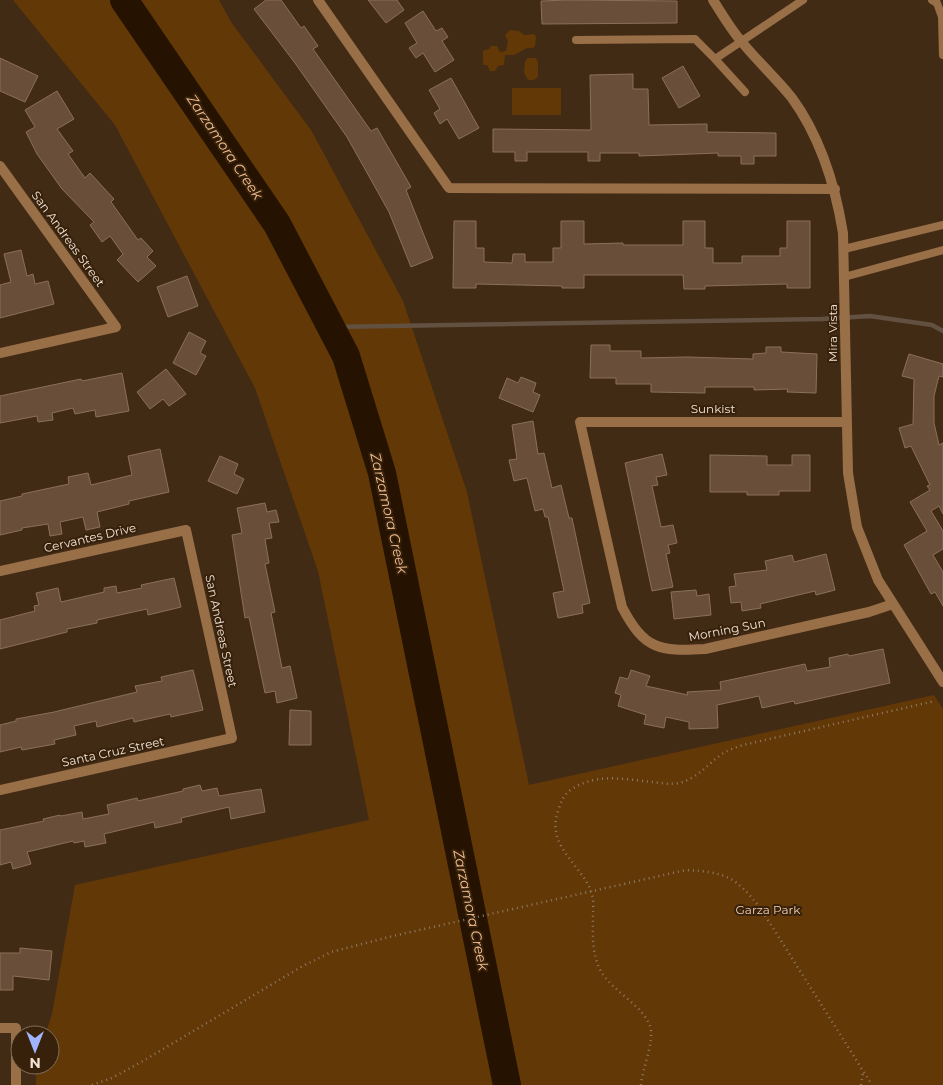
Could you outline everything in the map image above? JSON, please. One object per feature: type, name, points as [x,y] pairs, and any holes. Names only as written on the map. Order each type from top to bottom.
[{"type":"street","points":[[318,0],[449,188],[835,189]]},
{"type":"street","name":"Mira Vista","points":[[713,0],[724,19],[742,42],[774,76],[808,123],[821,149],[835,189],[844,249],[848,473],[857,527],[878,580],[943,682]]},
{"type":"street","name":"San Andreas Street","points":[[0,166],[116,327],[0,354]]},
{"type":"street","name":"Sunkist","points":[[580,422],[846,422]]},
{"type":"street","name":"Morning Sun","points":[[580,422],[622,607],[632,627],[645,640],[662,648],[681,651],[704,649],[869,612],[893,604]]},
{"type":"street","name":"San Andreas Street","points":[[186,530],[232,738]]},
{"type":"street","name":"Cervantes Drive","points":[[0,571],[186,530]]},
{"type":"street","name":"Santa Cruz Street","points":[[0,790],[232,738]]},
{"type":"street","points":[[0,1028],[16,1028],[16,1085]]},
{"type":"lane","points":[[715,59],[803,0]]},
{"type":"lane","points":[[932,0],[937,3],[942,17],[943,56]]},
{"type":"lane","points":[[576,40],[695,38],[745,92]]},
{"type":"lane","points":[[844,249],[943,225]]},
{"type":"lane","points":[[844,277],[943,250]]},
{"type":"path","points":[[641,1085],[651,1028],[646,1018],[614,988],[602,973],[596,959],[593,941],[593,896],[589,886],[560,844],[556,830],[556,814],[562,798],[570,790],[583,783],[600,779],[617,778],[676,784],[688,781],[700,774],[725,752],[743,745],[935,701]]},
{"type":"path","points":[[92,1085],[112,1078],[143,1061],[301,967],[332,952],[393,936],[686,870],[707,871],[729,878],[745,889],[761,909],[872,1085]]},
{"type":"path","points":[[861,1085],[863,1071]]},
{"type":"green space","name":"Garza Park","points":[[13,0],[219,0],[231,22],[311,130],[403,301],[467,492],[529,785],[934,695],[943,709],[943,1085],[36,1085],[36,1075],[60,1075],[60,1025],[48,1025],[52,1014],[75,885],[369,820],[318,571],[255,388],[115,125]]},
{"type":"green space","points":[[510,30],[519,31],[524,35],[534,34],[536,37],[535,46],[514,55],[505,55],[504,65],[498,66],[495,71],[490,71],[487,65],[483,65],[483,51],[491,46],[497,46],[500,52],[506,51],[508,41],[505,35]]},
{"type":"green space","points":[[528,58],[536,58],[538,63],[538,77],[534,80],[528,80],[524,73],[525,61]]},
{"type":"green space","points":[[512,88],[561,88],[561,115],[512,115]]},
{"type":"building","points":[[266,0],[281,0],[301,28],[304,26],[318,46],[313,49],[371,131],[377,128],[411,187],[406,190],[433,258],[411,267],[389,212],[347,137],[254,9]]},
{"type":"building","points":[[368,0],[397,0],[404,10],[386,23]]},
{"type":"building","points":[[541,1],[677,1],[677,23],[542,24]]},
{"type":"building","points":[[423,11],[436,31],[442,28],[448,37],[442,41],[454,60],[435,72],[423,53],[416,58],[409,48],[417,43],[405,23]]},
{"type":"building","points":[[0,58],[38,76],[25,102],[0,91]]},
{"type":"building","points":[[683,66],[700,96],[679,108],[662,78]]},
{"type":"building","points":[[633,74],[633,89],[648,89],[649,125],[707,124],[707,132],[776,133],[776,156],[754,156],[754,164],[741,164],[741,156],[718,156],[718,153],[639,156],[639,153],[600,153],[600,161],[588,161],[588,152],[527,152],[527,161],[515,161],[515,152],[493,152],[493,129],[591,130],[590,75]]},
{"type":"building","points":[[451,78],[479,128],[459,139],[447,119],[440,124],[434,113],[440,109],[429,90]]},
{"type":"building","points":[[57,91],[74,119],[57,129],[73,151],[68,154],[85,178],[90,173],[114,199],[111,202],[138,240],[141,238],[153,251],[147,257],[156,266],[138,282],[117,260],[123,254],[110,236],[102,242],[90,225],[94,222],[62,189],[37,154],[26,132],[35,127],[25,110]]},
{"type":"building","points":[[454,221],[476,221],[476,248],[484,248],[484,262],[512,263],[513,254],[525,254],[525,262],[553,262],[553,248],[561,248],[561,221],[584,221],[584,244],[683,245],[683,221],[705,221],[705,248],[713,248],[713,263],[742,263],[742,256],[780,256],[780,248],[787,248],[787,221],[810,221],[810,288],[787,288],[787,284],[705,286],[705,289],[684,289],[683,275],[584,275],[584,288],[476,284],[476,288],[453,288]]},
{"type":"building","points":[[21,250],[27,276],[33,274],[35,284],[48,281],[54,304],[0,318],[0,285],[11,282],[4,254]]},
{"type":"building","points":[[187,276],[198,306],[168,317],[157,287]]},
{"type":"building","points":[[189,332],[206,341],[200,353],[206,356],[196,375],[173,363]]},
{"type":"building","points":[[591,345],[610,345],[610,351],[641,351],[641,358],[753,359],[753,354],[766,353],[766,347],[781,347],[781,352],[817,354],[816,393],[787,392],[788,389],[754,390],[754,387],[705,387],[705,393],[651,392],[651,384],[616,384],[616,378],[590,378]]},
{"type":"building","points":[[909,354],[943,364],[943,377],[939,376],[934,396],[934,423],[939,445],[943,443],[943,514],[939,506],[931,511],[943,531],[943,549],[933,555],[943,572],[943,606],[935,592],[931,594],[904,545],[927,531],[910,502],[930,490],[927,486],[930,485],[911,446],[905,448],[899,428],[913,424],[914,379],[902,376]]},
{"type":"building","points":[[166,369],[186,394],[169,406],[163,399],[150,409],[137,392]]},
{"type":"building","points":[[122,373],[129,411],[96,417],[95,410],[75,414],[73,408],[52,413],[53,420],[38,422],[37,416],[0,423],[0,396],[81,379],[82,381]]},
{"type":"building","points":[[521,377],[536,383],[533,392],[540,395],[533,412],[499,398],[507,378],[518,383]]},
{"type":"building","points":[[533,421],[538,454],[544,453],[552,488],[561,485],[569,518],[572,518],[590,603],[582,605],[583,613],[558,618],[553,593],[564,591],[548,517],[545,517],[543,509],[535,511],[527,478],[514,481],[509,460],[517,459],[512,425]]},
{"type":"building","points":[[160,449],[169,492],[129,501],[129,504],[97,512],[100,527],[86,530],[83,517],[60,522],[62,534],[50,536],[48,524],[22,528],[22,530],[0,535],[0,501],[22,496],[22,494],[69,484],[68,477],[88,473],[91,485],[132,475],[128,456]]},
{"type":"building","points":[[662,454],[667,475],[656,477],[658,485],[652,486],[661,527],[673,525],[677,543],[668,545],[670,553],[666,554],[673,587],[652,591],[625,463]]},
{"type":"building","points":[[710,455],[767,456],[767,465],[792,465],[792,455],[810,455],[810,491],[779,491],[779,495],[747,495],[747,492],[710,492]]},
{"type":"building","points":[[220,456],[238,464],[234,474],[244,479],[237,494],[208,481]]},
{"type":"building","points":[[265,503],[267,512],[276,510],[279,522],[269,523],[272,538],[265,539],[269,563],[265,564],[275,612],[271,613],[282,668],[290,666],[297,698],[277,703],[275,691],[265,693],[249,617],[245,618],[232,535],[242,533],[237,508]]},
{"type":"building","points":[[826,554],[835,590],[816,595],[815,591],[760,604],[761,608],[742,611],[741,602],[731,603],[729,587],[736,586],[734,574],[767,570],[765,561],[792,555],[794,562]]},
{"type":"building","points":[[174,578],[181,607],[148,615],[147,609],[97,620],[97,623],[67,629],[67,632],[0,649],[0,620],[35,611],[34,606],[39,605],[36,593],[58,588],[61,602],[104,592],[104,588],[116,586],[117,593],[142,588],[141,585]]},
{"type":"building","points":[[696,590],[697,596],[709,594],[711,615],[674,619],[671,592]]},
{"type":"building","points":[[883,649],[890,683],[795,704],[794,701],[762,708],[759,696],[717,705],[718,728],[689,729],[689,722],[666,717],[664,728],[644,724],[646,715],[618,706],[621,695],[615,693],[620,677],[628,679],[631,670],[650,676],[646,686],[688,695],[687,692],[721,690],[720,682],[805,664],[807,671],[830,667],[829,658]]},
{"type":"building","points":[[193,670],[203,710],[171,717],[170,714],[134,722],[133,718],[97,727],[96,721],[74,726],[76,735],[54,740],[55,744],[22,750],[21,747],[0,752],[0,725],[16,721],[16,719],[137,692],[135,686],[162,681],[161,677]]},
{"type":"building","points":[[290,710],[311,711],[311,745],[289,745]]},
{"type":"building","points":[[200,785],[202,791],[217,788],[219,796],[261,789],[265,812],[231,819],[229,807],[181,818],[182,822],[155,828],[154,822],[104,834],[106,843],[85,847],[84,841],[74,843],[73,841],[27,852],[31,864],[13,869],[11,862],[0,865],[0,830],[44,821],[43,819],[60,815],[82,812],[83,819],[109,814],[107,805],[137,798],[138,801],[183,791],[183,789]]},
{"type":"building","points":[[20,948],[52,951],[49,980],[13,976],[13,990],[0,990],[0,953],[20,953]]},
{"type":"waterway","name":"Zarzamora Creek","points":[[124,0],[277,224],[346,356],[382,473],[507,1085]]},
{"type":"waterway","points":[[331,327],[822,319],[870,316],[932,325],[943,331]]}]
